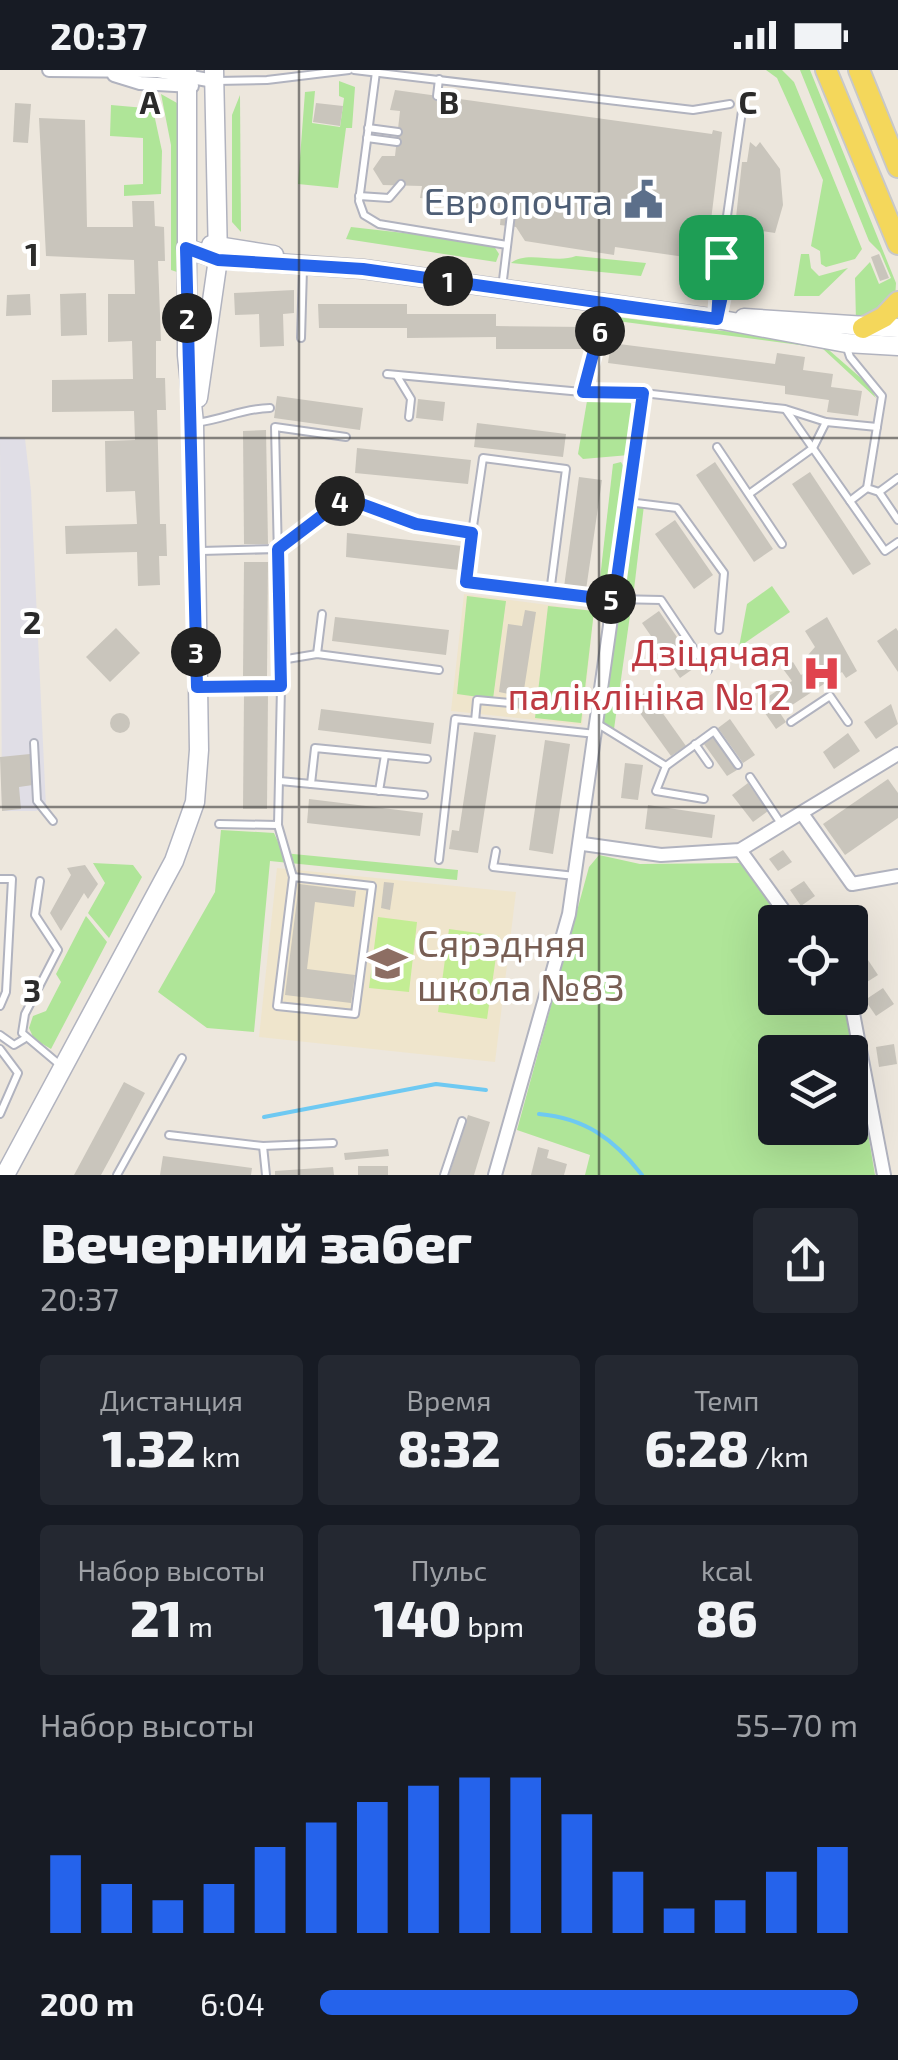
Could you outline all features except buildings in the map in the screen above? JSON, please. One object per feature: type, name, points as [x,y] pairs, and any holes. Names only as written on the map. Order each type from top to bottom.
[{"type":"main road","points":[[826,70],[898,244]]},
{"type":"main road","points":[[859,70],[898,167]]},
{"type":"main road","points":[[194,423],[219,252],[214,76]]},
{"type":"main road","points":[[5,1175],[168,873],[186,830],[199,770],[194,423],[187,354],[187,77]]},
{"type":"main road","points":[[186,248],[717,319],[846,343],[898,328]]},
{"type":"main road","points":[[865,337],[898,302]]},
{"type":"main road","points":[[717,319],[763,318],[865,337],[898,350]]},
{"type":"street","points":[[49,70],[104,73],[140,83],[214,76]]},
{"type":"street","points":[[494,1175],[554,973],[576,876],[643,393],[583,392],[606,305]]},
{"type":"street","points":[[582,844],[661,855],[740,850],[898,754]]},
{"type":"street","points":[[803,814],[852,884],[898,876]]},
{"type":"street","points":[[740,850],[780,905]]},
{"type":"street","points":[[853,1015],[884,1175]]},
{"type":"street","points":[[881,1154],[898,1150]]},
{"type":"lane","points":[[214,76],[268,80],[351,70],[693,110],[730,104]]},
{"type":"lane","points":[[376,72],[359,196],[364,216],[379,224],[507,245]]},
{"type":"lane","points":[[436,96],[439,79]]},
{"type":"lane","points":[[717,319],[718,274],[742,111]]},
{"type":"lane","points":[[368,128],[398,132]]},
{"type":"lane","points":[[367,138],[397,142]]},
{"type":"lane","points":[[359,196],[390,198],[401,184]]},
{"type":"lane","points":[[502,289],[511,214]]},
{"type":"lane","points":[[717,319],[728,268],[721,257]]},
{"type":"lane","points":[[301,338],[304,263]]},
{"type":"lane","points":[[718,274],[728,268]]},
{"type":"lane","points":[[846,343],[850,356],[880,390],[866,488],[850,501]]},
{"type":"lane","points":[[409,417],[411,399],[392,375],[583,392]]},
{"type":"lane","points":[[643,393],[786,409],[826,422],[877,427]]},
{"type":"lane","points":[[194,423],[224,421],[250,408],[270,408]]},
{"type":"lane","points":[[786,409],[886,551],[898,542]]},
{"type":"lane","points":[[749,494],[813,448],[826,422]]},
{"type":"lane","points":[[293,877],[372,886],[355,1014],[276,1006],[293,877],[278,825],[281,660],[275,427],[346,437]]},
{"type":"lane","points":[[718,446],[782,544]]},
{"type":"lane","points":[[550,593],[566,468],[483,458],[466,582],[550,593],[614,600],[662,600],[708,670]]},
{"type":"lane","points":[[879,492],[898,478]]},
{"type":"lane","points":[[866,488],[879,492],[898,520]]},
{"type":"lane","points":[[195,551],[278,549],[345,498],[416,524],[472,533]]},
{"type":"lane","points":[[628,502],[677,508],[724,574],[719,630]]},
{"type":"lane","points":[[318,654],[322,614]]},
{"type":"lane","points":[[281,660],[318,654],[440,670]]},
{"type":"lane","points":[[197,687],[281,686]]},
{"type":"lane","points":[[791,722],[830,696],[848,722]]},
{"type":"lane","points":[[475,722],[477,700],[510,703]]},
{"type":"lane","points":[[438,860],[455,719],[597,729],[666,766]]},
{"type":"lane","points":[[704,799],[656,792],[666,766],[714,730],[738,765]]},
{"type":"lane","points":[[34,743],[37,802],[53,822]]},
{"type":"lane","points":[[695,744],[709,764]]},
{"type":"lane","points":[[311,784],[315,748],[427,759]]},
{"type":"lane","points":[[379,791],[385,755]]},
{"type":"lane","points":[[750,778],[778,819]]},
{"type":"lane","points":[[280,781],[424,795]]},
{"type":"lane","points":[[219,824],[278,825]]},
{"type":"lane","points":[[496,852],[494,867],[576,876]]},
{"type":"lane","points":[[0,878],[12,879],[6,992],[0,1006]]},
{"type":"lane","points":[[24,1038],[25,1014],[58,950],[34,915],[40,881]]},
{"type":"lane","points":[[0,1035],[14,1045],[24,1038]]},
{"type":"lane","points":[[24,1038],[64,1068]]},
{"type":"lane","points":[[0,1048],[18,1073],[0,1114]]},
{"type":"lane","points":[[117,1175],[182,1058]]},
{"type":"lane","points":[[444,1175],[462,1121]]},
{"type":"lane","points":[[169,1135],[263,1146],[333,1142]]},
{"type":"lane","points":[[263,1146],[266,1175]]},
{"type":"shaded area","points":[[0,437],[25,439],[31,491],[46,807],[36,811],[2,811]]},
{"type":"shaded area","points":[[464,594],[594,611],[582,725],[451,711]]},
{"type":"shaded area","name":"Сярэдняя школа №83","points":[[277,868],[516,892],[495,1062],[259,1037]]},
{"type":"green space","points":[[766,70],[782,70],[794,82],[862,249],[855,259],[826,267],[821,264],[820,251],[811,246],[823,180],[777,78]]},
{"type":"green space","points":[[800,70],[810,70],[896,283],[895,299],[856,322],[855,278],[870,262],[879,284],[891,278],[880,252],[869,241]]},
{"type":"green space","points":[[339,81],[355,87],[352,128],[346,128],[338,188],[298,184],[305,92],[315,91],[312,123],[340,127],[344,98],[339,96]]},
{"type":"green space","points":[[161,94],[177,103],[180,273],[171,270],[171,145]]},
{"type":"green space","points":[[240,95],[241,232],[232,222],[232,115]]},
{"type":"green space","points":[[111,105],[145,108],[154,114],[162,151],[161,194],[124,196],[124,185],[143,184],[143,138],[110,136]]},
{"type":"green space","points":[[351,227],[492,243],[499,254],[496,262],[346,239]]},
{"type":"green space","points":[[801,254],[809,254],[811,268],[819,276],[848,268],[819,296],[794,296]]},
{"type":"green space","points":[[576,256],[646,263],[641,276],[511,263],[525,258]]},
{"type":"green space","points":[[617,317],[822,344],[869,385],[876,398],[822,348],[617,321]]},
{"type":"green space","points":[[629,400],[633,408],[629,455],[583,459],[578,454],[587,401]]},
{"type":"green space","points":[[621,462],[625,469],[609,593],[598,596],[613,464]]},
{"type":"green space","points":[[644,505],[633,598],[620,597],[633,509]]},
{"type":"green space","points":[[772,586],[790,612],[739,647],[747,604]]},
{"type":"green space","points":[[467,596],[506,601],[493,699],[457,694]]},
{"type":"green space","points":[[548,606],[594,611],[581,723],[535,718]]},
{"type":"green space","points":[[627,606],[631,608],[614,729],[603,722],[619,613]]},
{"type":"green space","points":[[221,830],[274,833],[283,853],[458,870],[457,880],[270,861],[254,1032],[207,1028],[158,992],[215,892]]},
{"type":"green space","points":[[599,855],[640,864],[742,863],[775,905],[758,905],[758,1015],[848,1015],[852,1035],[758,1035],[758,1145],[868,1145],[868,1133],[875,1175],[585,1175],[590,1155],[517,1130],[589,867]]},
{"type":"green space","points":[[93,863],[133,865],[142,877],[109,938],[88,913],[105,883]]},
{"type":"green space","points":[[86,916],[107,942],[51,1049],[34,1039],[29,1028],[33,1016],[46,1011],[61,982],[56,974]]},
{"type":"green space","points":[[378,917],[417,922],[409,992],[369,988]]},
{"type":"green space","points":[[449,929],[499,936],[487,1019],[438,1012]]},
{"type":"waterway","points":[[264,1117],[436,1084],[486,1090]]},
{"type":"waterway","points":[[539,1114],[571,1120],[597,1132],[642,1175]]},
{"type":"place","name":"Европочта","points":[[643,200]]},
{"type":"place","name":"Дзіцячая паліклініка №12","points":[[821,673]]},
{"type":"place","name":"Сярэдняя школа №83","points":[[387,964]]},
{"type":"route","points":[[721,257],[715,302],[717,319],[363,269],[218,260],[186,248],[187,354],[194,423],[197,687],[281,686],[278,549],[345,498],[416,524],[472,533],[466,582],[614,600],[643,393],[583,392],[606,305],[717,319],[725,299],[728,268],[721,257]]}]
